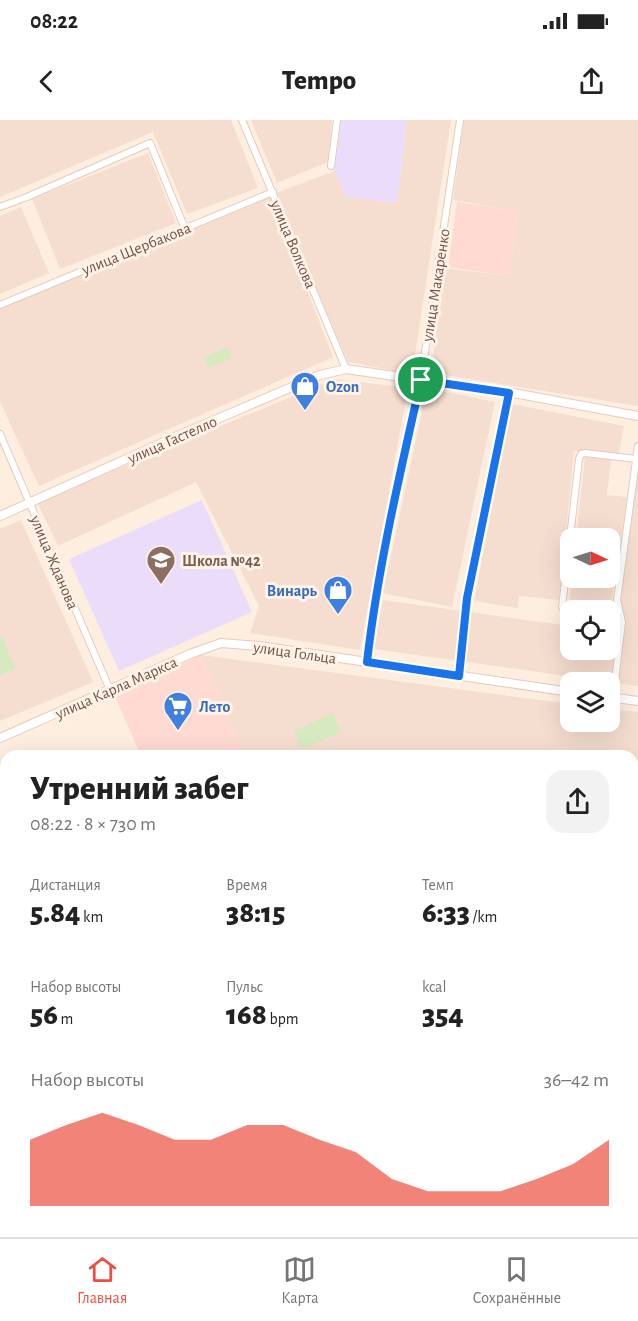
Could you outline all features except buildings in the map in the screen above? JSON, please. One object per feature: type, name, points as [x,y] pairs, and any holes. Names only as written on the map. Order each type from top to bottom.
[{"type":"street","name":"улица Волкова","points":[[242,120],[346,369]]},
{"type":"street","points":[[331,166],[337,120]]},
{"type":"street","name":"улица Макаренко","points":[[367,662],[393,506],[421,380],[460,120]]},
{"type":"street","points":[[0,207],[150,143],[185,229]]},
{"type":"street","name":"улица Щербакова","points":[[0,304],[273,192]]},
{"type":"street","points":[[346,369],[509,393],[638,416]]},
{"type":"street","name":"улица Гастелло","points":[[0,516],[175,437],[310,380],[346,369]]},
{"type":"street","points":[[459,676],[467,598],[509,393]]},
{"type":"street","name":"улица Жданова","points":[[0,434],[110,690]]},
{"type":"street","points":[[615,672],[622,622],[617,600],[638,446]]},
{"type":"street","points":[[563,600],[581,454],[636,459]]},
{"type":"street","name":"улица Гольца","points":[[233,644],[560,691]]},
{"type":"street","name":"улица Карла Маркса","points":[[0,738],[210,646],[233,644]]},
{"type":"street","points":[[620,699],[638,701]]},
{"type":"shaded area","points":[[0,120],[231,120],[258,188],[187,214],[153,132],[0,197]]},
{"type":"shaded area","points":[[251,120],[332,120],[328,162],[277,183]]},
{"type":"shaded area","points":[[341,120],[407,120],[397,203],[346,197],[334,171]]},
{"type":"shaded area","points":[[407,120],[451,120],[412,374],[348,362],[276,193],[334,171],[346,197],[397,203]]},
{"type":"shaded area","points":[[464,120],[638,120],[638,406],[431,373],[444,268],[509,276],[518,211],[453,200]]},
{"type":"shaded area","points":[[148,153],[176,223],[60,269],[32,199]]},
{"type":"shaded area","points":[[271,197],[333,357],[39,486],[0,402],[0,308]]},
{"type":"shaded area","points":[[457,202],[518,211],[509,276],[448,267]]},
{"type":"shaded area","points":[[21,207],[49,273],[0,294],[0,216]]},
{"type":"shaded area","points":[[334,379],[408,388],[360,650],[250,633],[259,606],[196,482],[58,546],[37,502]]},
{"type":"shaded area","points":[[427,388],[495,402],[452,607],[383,593]]},
{"type":"shaded area","points":[[512,404],[624,426],[619,453],[574,451],[566,528],[560,528],[559,600],[519,596],[518,608],[474,601]]},
{"type":"shaded area","points":[[638,439],[638,686],[620,683],[620,672],[560,672],[560,675],[374,649],[383,600],[560,625],[560,660],[620,660],[620,600],[614,600],[616,588],[620,588],[620,559]]},
{"type":"shaded area","points":[[585,456],[611,460],[607,495],[627,497],[620,545],[620,528],[577,528]]},
{"type":"shaded area","name":"Школа №42","points":[[202,500],[252,612],[119,671],[69,559]]},
{"type":"shaded area","points":[[21,520],[93,682],[0,721],[0,529]]},
{"type":"shaded area","points":[[571,588],[614,588],[612,600],[570,600]]},
{"type":"shaded area","points":[[201,655],[560,703],[560,732],[620,732],[620,710],[638,712],[638,750],[243,750]]},
{"type":"shaded area","points":[[201,655],[243,750],[138,750],[114,694]]},
{"type":"green space","points":[[227,347],[232,358],[209,368],[204,357]]},
{"type":"green space","points":[[2,636],[15,669],[0,675],[0,637]]},
{"type":"green space","points":[[333,713],[341,732],[302,749],[294,731]]},
{"type":"place","name":"Ozon","points":[[305,412]]},
{"type":"place","name":"Школа №42","points":[[161,586]]},
{"type":"place","name":"Винарь","points":[[338,616]]},
{"type":"place","name":"Лето","points":[[178,732]]},
{"type":"route","points":[[421,380],[509,393],[467,598],[459,676],[367,662],[375,602],[393,506],[421,380]]}]
